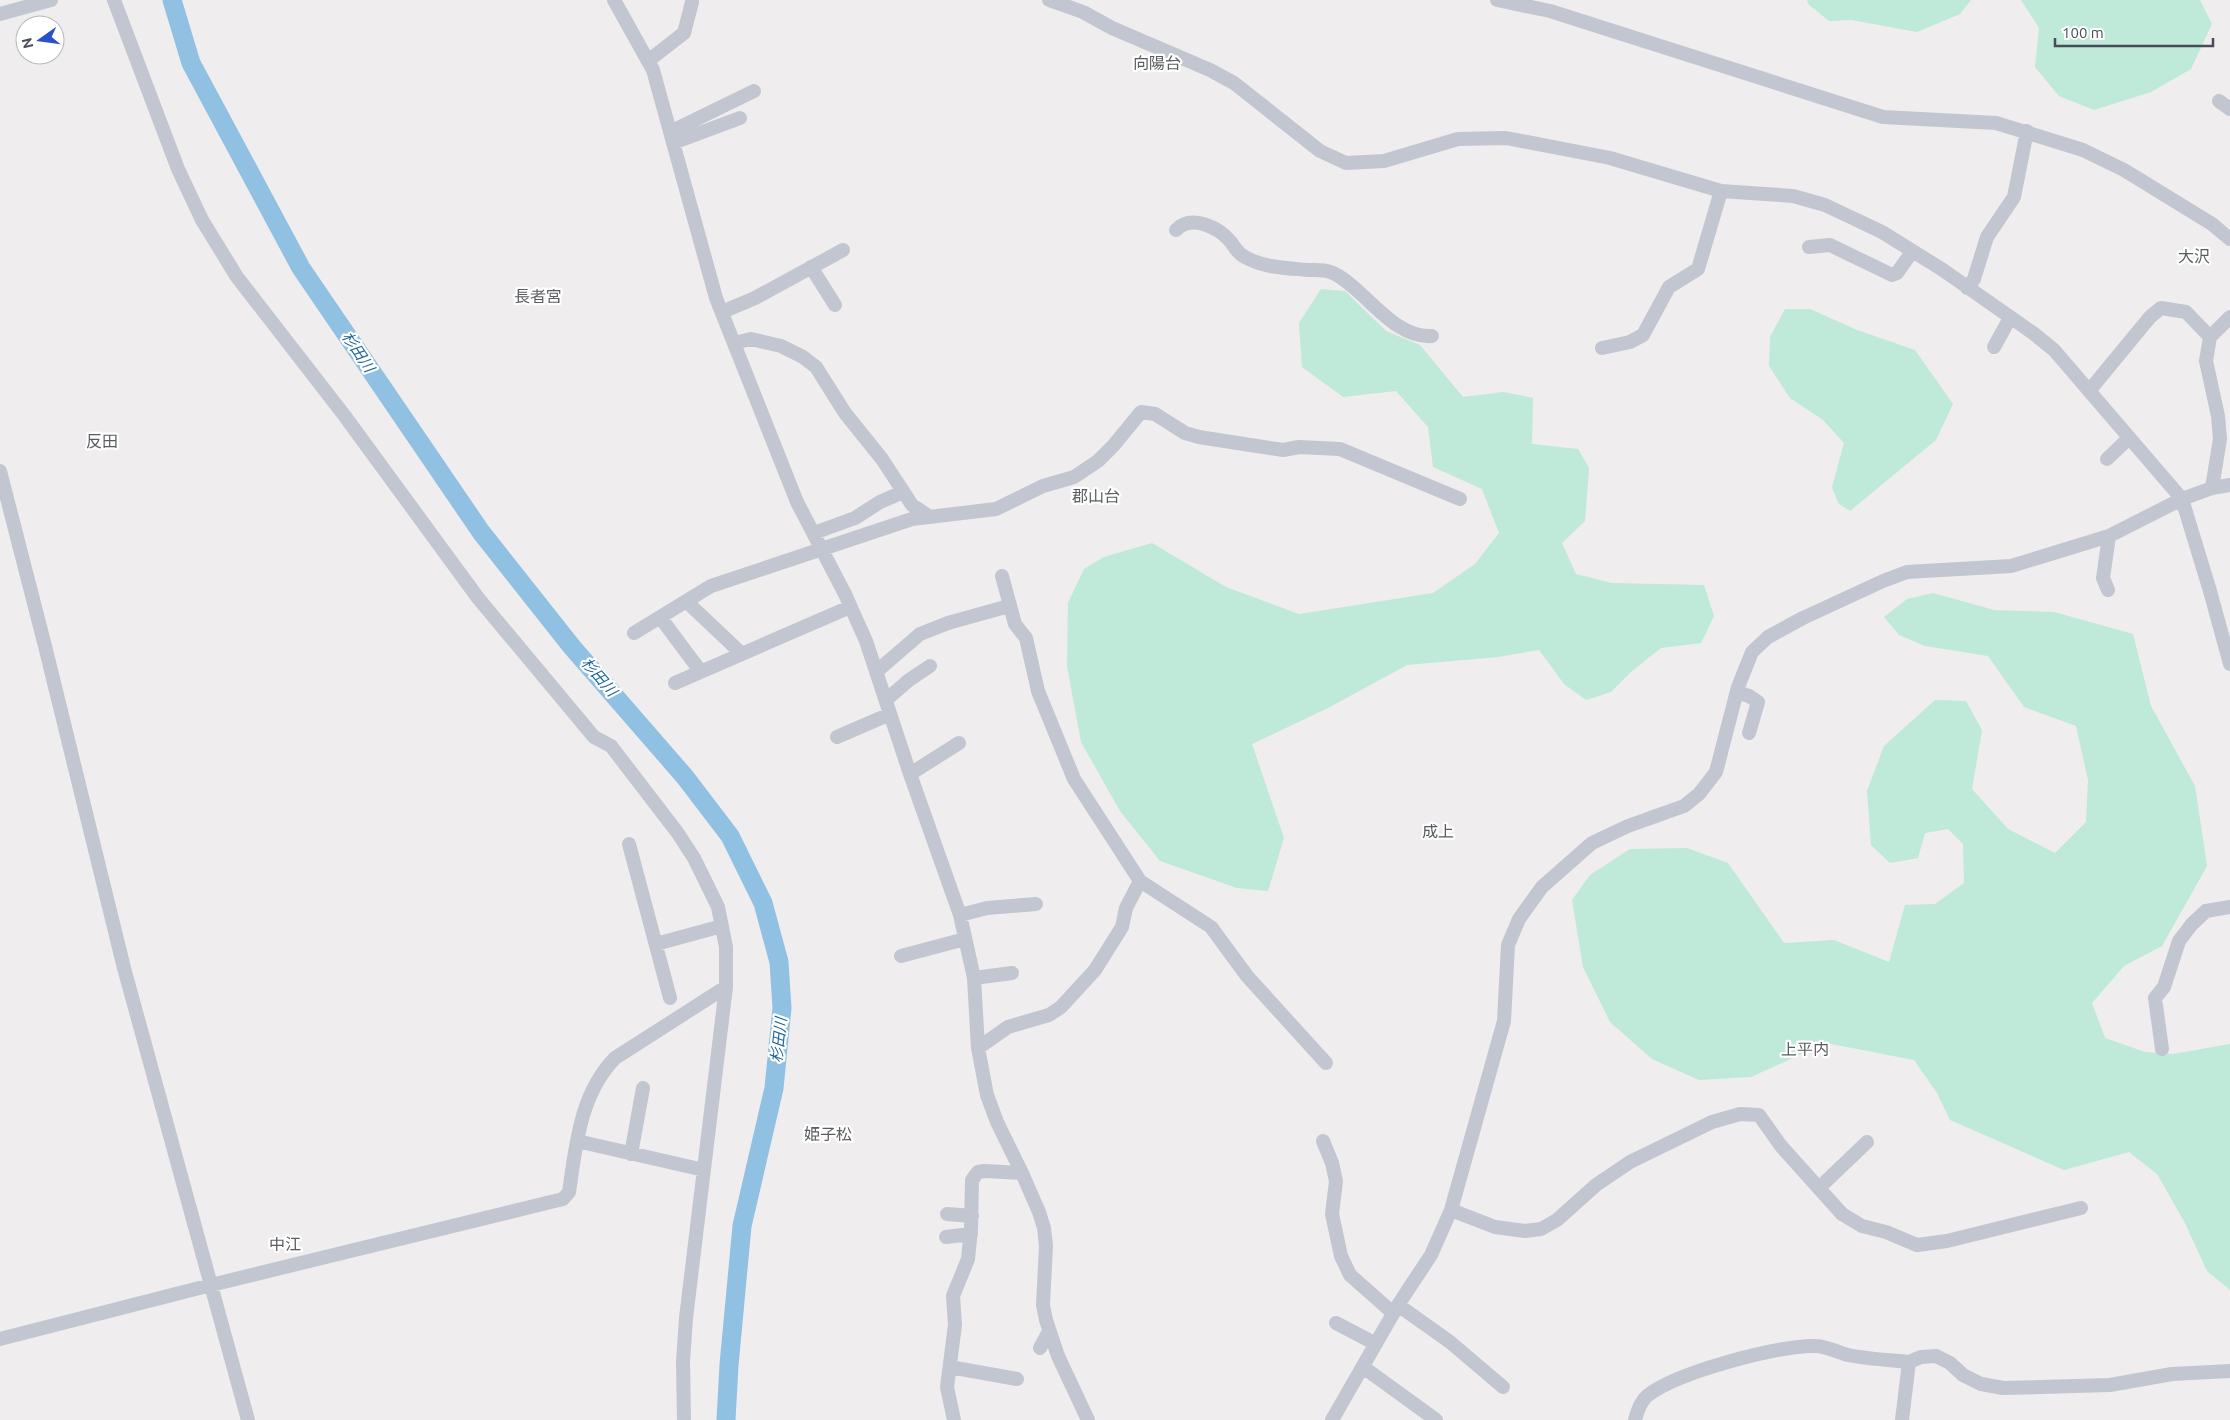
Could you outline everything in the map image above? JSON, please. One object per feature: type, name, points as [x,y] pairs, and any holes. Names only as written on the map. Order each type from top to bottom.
[{"type":"street","points":[[0,14],[51,0]]},
{"type":"street","points":[[114,0],[178,169],[202,220],[237,277],[344,415],[478,598],[594,737],[610,746],[677,832],[710,887],[718,907],[726,946],[726,987],[686,1318],[683,1362],[684,1420]]},
{"type":"street","points":[[614,0],[653,70],[716,298],[797,502],[823,550],[866,641],[910,774],[960,915],[974,978],[978,1048],[987,1095],[997,1122],[1022,1172],[1044,1228],[1046,1246],[1044,1305],[1049,1331],[1058,1356],[1088,1420]]},
{"type":"street","points":[[1049,0],[1083,12],[1234,83],[1320,151],[1346,163],[1384,161],[1458,139],[1506,138],[1610,158],[1721,191],[1793,196],[1825,205],[1882,232],[1943,270],[2054,350],[2182,499],[2230,664]]},
{"type":"street","points":[[1497,0],[1550,11],[1884,117],[1996,122],[2083,150],[2124,170],[2212,224],[2230,239]]},
{"type":"street","points":[[648,61],[684,33],[692,2]]},
{"type":"street","points":[[672,138],[754,91]]},
{"type":"street","points":[[672,138],[740,118]]},
{"type":"street","points":[[1968,288],[1974,279],[1987,237],[2014,197],[2027,132]]},
{"type":"street","points":[[1602,348],[1630,342],[1643,335],[1669,286],[1698,269],[1721,191]]},
{"type":"street","points":[[1176,230],[1180,225],[1190,223],[1206,224],[1230,241],[1235,250],[1244,257],[1260,264],[1273,267],[1324,270],[1335,274],[1374,308],[1413,334],[1432,336]]},
{"type":"street","points":[[1809,247],[1830,245],[1892,276],[1897,273],[1912,252]]},
{"type":"street","points":[[722,312],[755,298],[842,250]]},
{"type":"street","points":[[811,266],[835,305]]},
{"type":"street","points":[[2089,390],[2150,317],[2161,308],[2186,312],[2210,337]]},
{"type":"street","points":[[2212,488],[2220,439],[2218,416],[2206,361],[2210,337],[2230,317]]},
{"type":"street","points":[[1994,347],[2010,318]]},
{"type":"street","points":[[734,343],[751,339],[781,346],[803,357],[816,367],[845,413],[882,459],[912,505],[930,518]]},
{"type":"street","points":[[634,633],[711,586],[912,520],[996,509],[1043,486],[1074,477],[1098,461],[1141,412],[1147,411],[1185,433],[1199,436],[1283,450],[1299,446],[1340,449],[1460,499]]},
{"type":"street","points":[[2107,458],[2129,438]]},
{"type":"street","points":[[0,471],[46,646],[124,968],[248,1420]]},
{"type":"street","points":[[1332,1420],[1396,1309],[1431,1255],[1451,1210],[1504,1021],[1508,945],[1519,919],[1542,886],[1592,843],[1628,826],[1684,806],[1699,794],[1716,772],[1737,692],[1752,652],[1768,637],[1803,618],[1907,572],[2011,566],[2109,536],[2182,499],[2212,488],[2230,485]]},
{"type":"street","points":[[814,533],[854,518],[880,502],[903,492]]},
{"type":"street","points":[[2108,590],[2103,578],[2109,536]]},
{"type":"street","points":[[1002,576],[1009,606],[1016,624],[1026,638],[1038,691],[1074,779],[1140,881],[1211,927],[1247,976],[1326,1063]]},
{"type":"street","points":[[687,602],[742,654]]},
{"type":"street","points":[[876,672],[920,634],[948,623],[1009,606]]},
{"type":"street","points":[[675,683],[850,607]]},
{"type":"street","points":[[660,618],[701,672]]},
{"type":"street","points":[[886,700],[909,680],[930,666]]},
{"type":"street","points":[[1737,692],[1750,696],[1758,702],[1749,733]]},
{"type":"street","points":[[837,737],[890,714]]},
{"type":"street","points":[[910,774],[959,742]]},
{"type":"street","points":[[629,844],[670,998]]},
{"type":"street","points":[[978,1048],[1008,1028],[1048,1015],[1061,1007],[1095,970],[1113,942],[1122,927],[1126,908],[1140,881]]},
{"type":"street","points":[[960,915],[987,908],[1036,904]]},
{"type":"street","points":[[2162,1049],[2155,998],[2164,987],[2179,941],[2192,924],[2206,912],[2230,907]]},
{"type":"street","points":[[656,944],[722,926]]},
{"type":"street","points":[[902,956],[966,940]]},
{"type":"street","points":[[974,978],[1012,973]]},
{"type":"street","points":[[0,1339],[564,1198],[569,1192],[580,1124],[588,1100],[605,1068],[615,1058],[726,987]]},
{"type":"street","points":[[630,1154],[643,1088]]},
{"type":"street","points":[[1451,1210],[1494,1227],[1525,1231],[1541,1228],[1557,1220],[1596,1185],[1630,1162],[1712,1122],[1740,1114],[1759,1115],[1781,1146],[1842,1214],[1862,1226],[1886,1232],[1917,1245],[1947,1241],[2081,1208]]},
{"type":"street","points":[[577,1141],[704,1170]]},
{"type":"street","points":[[1323,1141],[1332,1163],[1336,1181],[1332,1214],[1341,1256],[1350,1275],[1396,1309],[1450,1342],[1503,1387]]},
{"type":"street","points":[[1819,1188],[1867,1142]]},
{"type":"street","points":[[954,1420],[948,1387],[955,1325],[954,1296],[968,1259],[972,1216],[972,1180],[978,1172],[1022,1172]]},
{"type":"street","points":[[947,1214],[972,1216]]},
{"type":"street","points":[[946,1236],[971,1234]]},
{"type":"street","points":[[1336,1323],[1376,1344]]},
{"type":"street","points":[[1040,1348],[1049,1331]]},
{"type":"street","points":[[1635,1420],[1642,1401],[1658,1389],[1709,1367],[1792,1348],[1816,1346],[1850,1355],[1909,1362],[1922,1357],[1936,1356],[1981,1384],[2003,1388],[2110,1385],[2172,1374],[2230,1371]]},
{"type":"street","points":[[1902,1420],[1909,1362]]},
{"type":"street","points":[[950,1367],[1017,1379]]},
{"type":"street","points":[[1363,1367],[1436,1420]]},
{"type":"green space","points":[[1807,0],[1971,0],[1960,14],[1917,32],[1852,20],[1829,21],[1808,4]]},
{"type":"green space","points":[[2021,0],[2200,0],[2212,24],[2191,69],[2151,92],[2094,110],[2059,96],[2035,67],[2039,28]]},
{"type":"green space","points":[[1321,289],[1345,291],[1386,331],[1420,345],[1463,397],[1503,392],[1533,398],[1532,444],[1578,449],[1589,468],[1585,521],[1562,543],[1576,574],[1612,583],[1704,585],[1714,616],[1701,643],[1661,648],[1632,671],[1611,692],[1586,700],[1564,684],[1539,650],[1498,657],[1407,665],[1328,708],[1252,744],[1284,838],[1268,891],[1237,888],[1160,861],[1120,811],[1081,742],[1067,666],[1068,603],[1084,569],[1104,557],[1152,543],[1226,587],[1299,614],[1433,593],[1475,564],[1499,533],[1482,489],[1433,467],[1428,427],[1396,391],[1343,397],[1302,367],[1299,323]]},
{"type":"green space","points":[[1785,309],[1810,309],[1857,330],[1915,350],[1953,404],[1936,440],[1850,511],[1838,503],[1832,487],[1844,443],[1823,420],[1790,398],[1769,366],[1770,337]]},
{"type":"green space","points":[[1933,593],[1994,610],[2054,612],[2133,634],[2151,706],[2195,786],[2207,866],[2162,946],[2124,966],[2092,1003],[2105,1038],[2145,1052],[2173,1054],[2230,1044],[2230,1290],[2207,1271],[2185,1223],[2157,1174],[2129,1152],[2064,1170],[1950,1120],[1937,1093],[1914,1060],[1826,1043],[1751,1077],[1699,1080],[1652,1059],[1610,1022],[1583,967],[1572,900],[1590,875],[1630,849],[1687,848],[1728,863],[1784,943],[1834,940],[1889,962],[1905,905],[1935,904],[1964,883],[1963,844],[1948,829],[1925,833],[1918,858],[1890,863],[1871,845],[1867,791],[1884,746],[1935,700],[1966,701],[1982,730],[1972,789],[2008,829],[2055,853],[2086,822],[2088,780],[2076,726],[2024,707],[1988,656],[1925,646],[1899,635],[1884,617],[1907,599]]},
{"type":"waterway","name":"杉田川","points":[[172,0],[191,63],[301,268],[481,532],[572,647],[685,777],[730,836],[763,903],[779,962],[782,1008],[774,1088],[742,1226],[729,1365],[726,1420]]},
{"type":"district","name":"向陽台","points":[[1157,63]]},
{"type":"district","name":"大沢","points":[[2194,256]]},
{"type":"district","name":"長者宮","points":[[538,296]]},
{"type":"district","name":"反田","points":[[102,441]]},
{"type":"district","name":"郡山台","points":[[1096,496]]},
{"type":"district","name":"成上","points":[[1438,831]]},
{"type":"district","name":"上平内","points":[[1805,1049]]},
{"type":"district","name":"姫子松","points":[[828,1134]]},
{"type":"district","name":"中江","points":[[285,1244]]}]
